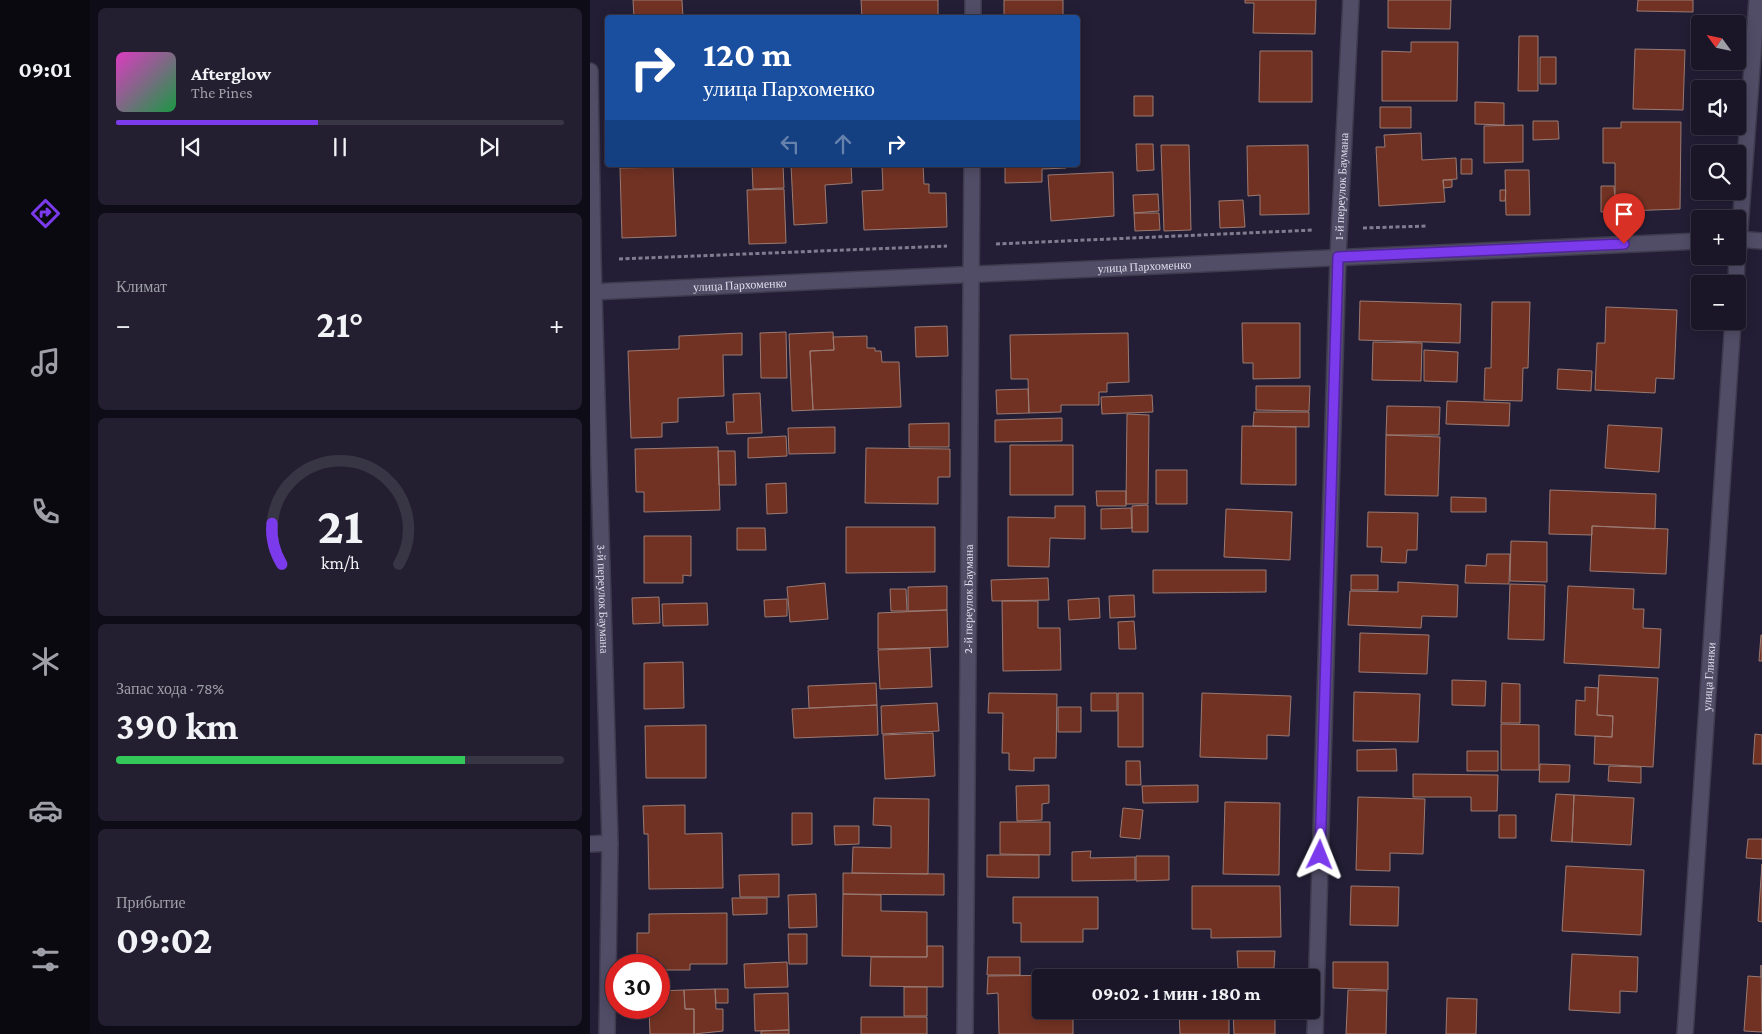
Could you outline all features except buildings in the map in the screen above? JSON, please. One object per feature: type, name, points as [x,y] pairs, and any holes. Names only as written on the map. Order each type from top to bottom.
[{"type":"street","points":[[973,0],[973,15]]},
{"type":"street","name":"1-й переулок Баумана","points":[[1315,1034],[1338,257],[1351,0]]},
{"type":"street","points":[[1740,210],[1757,0]]},
{"type":"street","name":"3-й переулок Баумана","points":[[590,72],[596,550],[610,843],[607,1034]]},
{"type":"street","name":"2-й переулок Баумана","points":[[965,1034],[972,167]]},
{"type":"street","points":[[1746,240],[1762,241]]},
{"type":"street","name":"улица Пархоменко","points":[[592,292],[971,273],[1691,241]]},
{"type":"street","name":"улица Глинки","points":[[1685,1034],[1732,330]]},
{"type":"street","points":[[590,844],[610,843]]},
{"type":"path","points":[[593,260],[1429,226]]},
{"type":"route","points":[[1320,855],[1338,257],[1624,244]]}]
